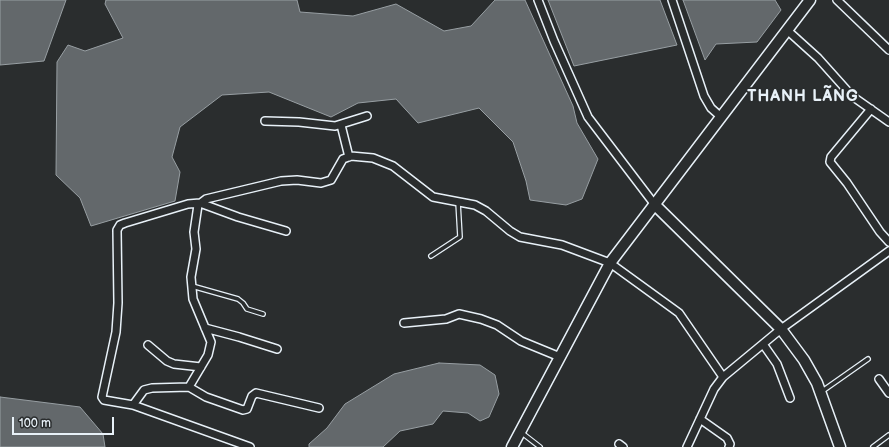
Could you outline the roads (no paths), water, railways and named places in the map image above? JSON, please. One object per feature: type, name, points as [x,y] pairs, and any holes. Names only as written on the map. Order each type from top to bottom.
[{"type":"street","points":[[538,0],[554,42],[588,117],[655,205],[781,329],[804,360],[817,383],[840,447]]},
{"type":"street","points":[[672,0],[704,96],[711,108],[721,117]]},
{"type":"street","points":[[512,447],[610,263],[810,0]]},
{"type":"street","points":[[837,0],[889,50]]},
{"type":"street","points":[[787,30],[818,58],[852,96],[889,122]]},
{"type":"street","points":[[871,109],[832,157],[830,162],[847,182],[880,232],[889,242]]},
{"type":"street","points":[[265,121],[299,122],[331,126],[341,125],[367,116]]},
{"type":"street","points":[[341,125],[349,157]]},
{"type":"street","points":[[189,387],[208,355],[211,342],[193,299],[191,277],[196,249],[194,232],[198,205],[206,198],[281,181],[297,180],[321,183],[331,180],[343,159],[349,157],[373,158],[393,166],[433,197],[475,205],[486,211],[510,231],[520,237],[562,245],[610,263],[680,313],[723,377]]},
{"type":"street","points":[[250,447],[239,445],[133,405],[104,400],[102,398],[116,332],[118,302],[117,230],[120,225],[125,223],[188,204],[200,203],[286,232]]},
{"type":"street","points":[[687,447],[714,389],[723,377],[781,329],[889,251]]},
{"type":"street","points":[[404,323],[446,319],[459,314],[481,319],[497,325],[521,341],[560,357]]},
{"type":"street","points":[[205,328],[277,349]]},
{"type":"street","points":[[763,344],[777,364],[790,398]]},
{"type":"street","points":[[148,345],[174,364],[201,367]]},
{"type":"street","points":[[879,379],[889,393]]},
{"type":"street","points":[[133,405],[144,390],[152,388],[189,387],[206,398],[242,410],[247,408],[252,396],[256,393],[319,408]]},
{"type":"street","points":[[700,419],[727,438],[730,444],[729,447]]},
{"type":"lane","points":[[431,256],[460,237],[458,201]]},
{"type":"lane","points":[[192,286],[238,299],[243,302],[247,309],[263,314]]},
{"type":"lane","points":[[820,392],[868,360]]},
{"type":"lane","points":[[520,432],[540,447]]},
{"type":"lane","points":[[873,447],[889,435]]},
{"type":"district","name":"THANH LÃNG","points":[[803,97]]}]
